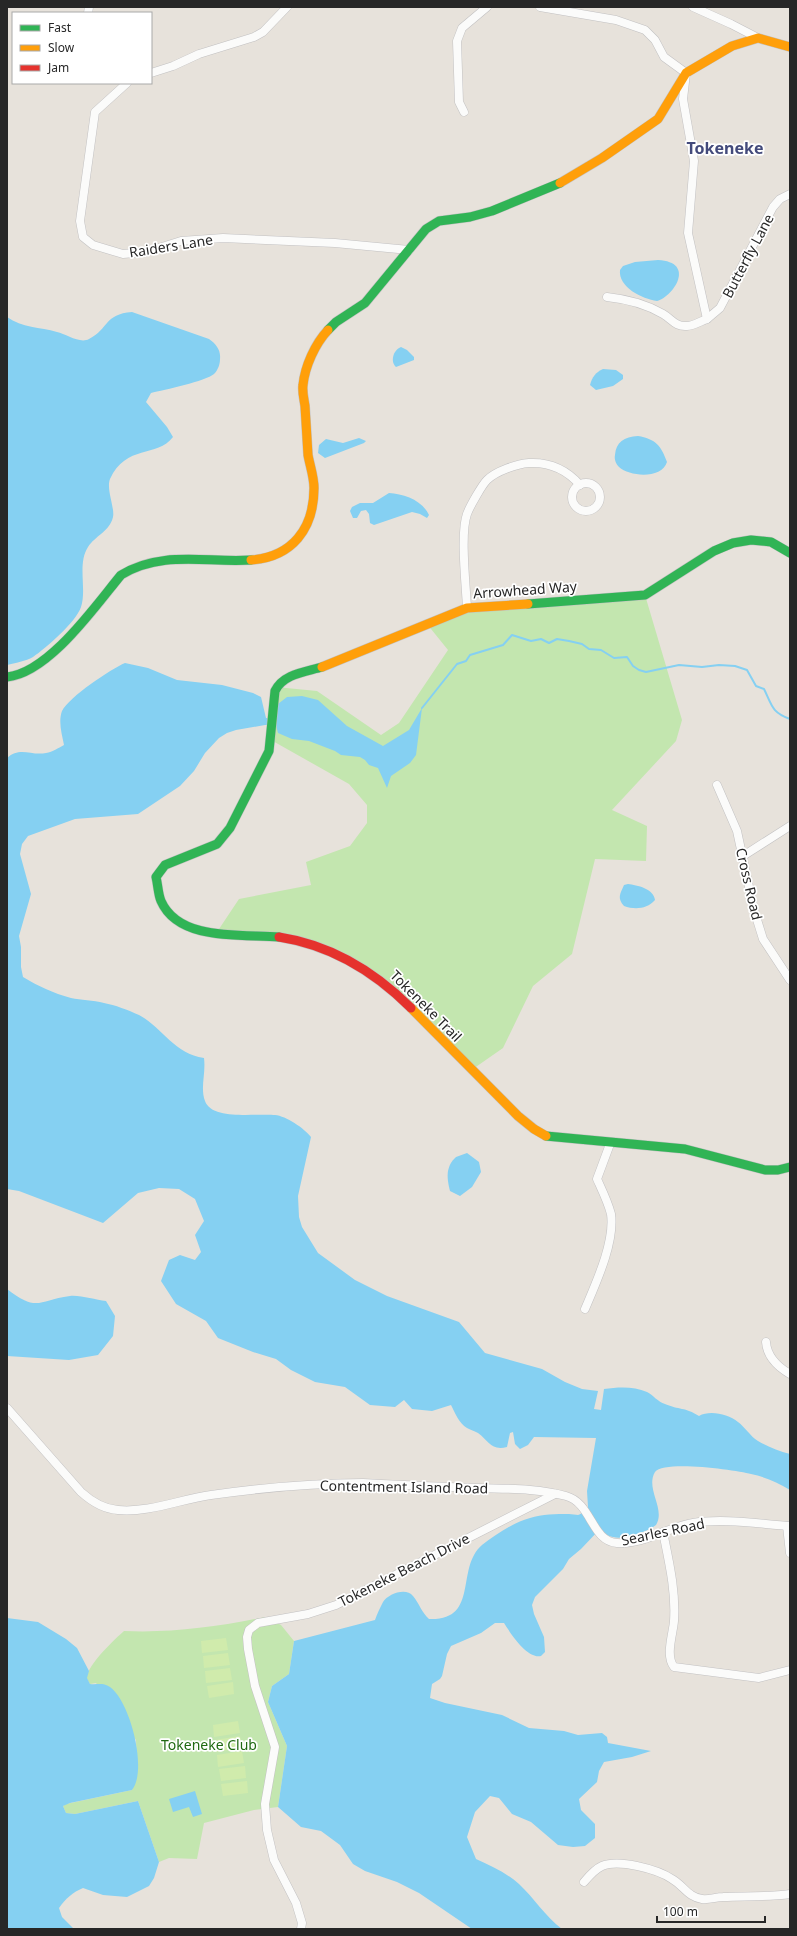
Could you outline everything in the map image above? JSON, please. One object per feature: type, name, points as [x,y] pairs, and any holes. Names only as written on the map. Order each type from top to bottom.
[{"type":"street","points":[[152,73],[173,66],[199,54],[254,37],[263,32],[287,7]]},
{"type":"street","points":[[464,112],[459,102],[458,41],[462,28],[487,7]]},
{"type":"street","points":[[540,7],[616,20],[645,30],[655,40],[664,56],[686,73]]},
{"type":"street","points":[[692,7],[758,38],[790,47]]},
{"type":"street","points":[[7,677],[13,677],[36,665],[56,651],[121,575],[128,570],[146,564],[175,559],[232,561],[257,559],[279,554],[291,546],[307,524],[313,506],[314,488],[304,420],[306,411],[302,393],[304,379],[323,335],[336,322],[362,306],[426,229],[439,221],[470,217],[492,210],[566,180],[602,158],[658,119],[686,73],[732,46],[758,38]]},
{"type":"street","points":[[607,297],[622,299],[644,305],[665,314],[676,325],[687,326],[707,319],[688,233],[694,160],[684,99],[686,73]]},
{"type":"street","name":"Raiders Lane","points":[[127,84],[95,112],[80,221],[83,237],[93,245],[123,254],[132,254],[181,241],[223,238],[335,243],[409,250]]},
{"type":"street","name":"Butterfly Lane","points":[[707,319],[720,308],[774,207],[780,199],[790,194]]},
{"type":"street","points":[[467,608],[465,541],[467,514],[488,479],[518,464],[536,463],[563,469],[572,474],[580,484]]},
{"type":"street","name":"Arrowhead Way","points":[[271,726],[276,687],[286,678],[324,666],[467,608],[645,595],[658,588],[709,552],[728,544],[751,541],[768,541],[780,545],[790,553]]},
{"type":"street","name":"Tokeneke Trail","points":[[271,726],[270,744],[265,761],[230,828],[217,844],[165,866],[156,877],[156,888],[162,901],[174,918],[186,926],[209,934],[252,935],[299,940],[330,950],[372,974],[396,993],[477,1078],[529,1126],[542,1135],[610,1144],[686,1150],[762,1169],[784,1170],[790,1167]]},
{"type":"street","name":"Cross Road","points":[[717,785],[730,811],[743,856],[754,910],[763,939],[790,980]]},
{"type":"street","points":[[743,856],[790,826]]},
{"type":"street","points":[[585,1309],[596,1282],[610,1237],[610,1214],[598,1179],[610,1144]]},
{"type":"street","points":[[766,1342],[766,1349],[775,1363],[790,1374]]},
{"type":"street","name":"Contentment Island Road","points":[[7,1408],[81,1492],[94,1503],[112,1509],[127,1510],[152,1507],[210,1495],[335,1483],[529,1490],[571,1498],[580,1503]]},
{"type":"street","name":"Tokeneke Beach Drive","points":[[301,1929],[302,1923],[296,1903],[274,1860],[267,1830],[265,1804],[275,1747],[255,1686],[248,1649],[247,1637],[249,1630],[258,1624],[308,1614],[336,1605],[555,1494]]},
{"type":"street","name":"Searles Road","points":[[580,1503],[604,1538],[613,1542],[628,1543],[683,1526],[703,1522],[788,1526]]},
{"type":"street","points":[[788,1526],[790,1553]]},
{"type":"street","points":[[663,1532],[673,1587],[674,1621],[670,1658],[674,1667],[759,1678],[790,1670]]},
{"type":"street","points":[[584,1882],[601,1867],[614,1864],[644,1868],[661,1873],[675,1881],[691,1896],[704,1899],[790,1894]]},
{"type":"green space","points":[[645,595],[682,720],[676,741],[612,810],[647,826],[646,861],[595,859],[572,954],[533,986],[503,1048],[470,1071],[372,974],[299,940],[215,935],[239,899],[311,885],[306,862],[350,846],[367,823],[367,805],[349,784],[271,740],[276,687],[317,691],[381,735],[399,723],[448,650],[427,624],[467,608]]},
{"type":"green space","name":"Tokeneke Club","points":[[265,1617],[281,1625],[294,1641],[289,1674],[272,1686],[268,1702],[287,1746],[278,1807],[254,1810],[204,1823],[197,1859],[169,1858],[159,1862],[138,1801],[75,1814],[66,1813],[63,1806],[66,1804],[132,1790],[137,1773],[136,1740],[96,1683],[90,1684],[87,1679],[95,1661],[114,1640],[124,1631],[177,1630],[230,1624]]},
{"type":"green space","points":[[226,1638],[228,1650],[202,1653],[201,1641]]},
{"type":"green space","points":[[228,1653],[230,1665],[204,1668],[203,1656]]},
{"type":"green space","points":[[230,1668],[232,1680],[206,1683],[205,1671]]},
{"type":"green space","points":[[233,1682],[234,1694],[209,1698],[207,1686]]},
{"type":"green space","points":[[238,1721],[240,1733],[214,1737],[213,1725]]},
{"type":"green space","points":[[240,1736],[242,1748],[216,1752],[215,1740]]},
{"type":"green space","points":[[242,1751],[244,1763],[218,1767],[217,1755]]},
{"type":"green space","points":[[245,1766],[246,1778],[221,1781],[219,1769]]},
{"type":"green space","points":[[247,1781],[248,1793],[223,1796],[221,1784]]},
{"type":"water","points":[[658,260],[670,262],[676,267],[679,273],[675,286],[670,293],[663,298],[657,301],[645,298],[632,291],[623,282],[620,276],[620,270],[623,266],[635,262]]},
{"type":"water","points":[[132,312],[209,339],[219,350],[220,363],[217,371],[210,377],[151,393],[146,402],[167,427],[173,437],[159,448],[133,456],[124,461],[117,468],[109,483],[113,517],[106,530],[91,543],[85,554],[83,561],[83,600],[78,613],[60,634],[33,657],[7,665],[7,317],[13,321],[25,325],[57,332],[77,340],[85,340],[95,335],[116,316],[123,313]]},
{"type":"water","points":[[401,347],[407,350],[414,357],[414,360],[396,367],[393,362],[393,356],[394,353]]},
{"type":"water","points":[[603,369],[616,370],[623,375],[623,379],[613,386],[596,390],[590,385],[591,382],[596,373]]},
{"type":"water","points":[[638,436],[653,441],[660,447],[667,462],[664,468],[653,474],[645,475],[630,473],[619,467],[615,460],[617,447],[625,439]]},
{"type":"water","points":[[359,438],[366,441],[325,458],[318,453],[319,445],[326,439],[343,443]]},
{"type":"water","points":[[389,493],[406,496],[412,499],[422,505],[429,515],[427,518],[412,512],[374,525],[370,523],[369,514],[366,510],[361,511],[357,518],[353,518],[350,511],[352,507],[360,503],[373,503]]},
{"type":"water","points":[[125,663],[148,668],[177,680],[222,685],[253,693],[261,697],[266,718],[276,719],[278,704],[287,697],[302,696],[318,700],[347,726],[383,746],[409,730],[422,708],[416,755],[410,763],[391,776],[387,788],[378,768],[369,765],[360,757],[341,755],[335,751],[309,741],[292,739],[278,733],[276,725],[265,725],[236,730],[219,738],[205,753],[194,771],[180,786],[138,814],[75,819],[28,836],[22,844],[20,854],[31,894],[19,936],[23,977],[46,989],[64,996],[108,1004],[139,1015],[155,1026],[176,1046],[184,1051],[204,1058],[203,1085],[205,1101],[209,1107],[216,1111],[236,1115],[275,1115],[289,1120],[304,1130],[311,1137],[298,1196],[299,1217],[302,1227],[318,1253],[355,1280],[387,1296],[459,1322],[485,1353],[542,1369],[565,1382],[582,1389],[598,1391],[594,1409],[601,1410],[604,1389],[620,1387],[642,1390],[662,1403],[690,1411],[699,1416],[714,1413],[734,1419],[758,1441],[774,1449],[790,1454],[790,1490],[776,1482],[743,1472],[685,1466],[661,1468],[655,1472],[652,1485],[659,1512],[656,1525],[641,1533],[618,1538],[609,1536],[600,1529],[569,1559],[563,1569],[535,1597],[532,1605],[534,1614],[544,1637],[545,1652],[541,1656],[530,1654],[525,1650],[504,1623],[495,1623],[481,1633],[451,1646],[447,1654],[442,1676],[432,1684],[430,1698],[445,1703],[502,1715],[529,1728],[564,1731],[578,1735],[602,1733],[607,1737],[608,1743],[651,1751],[632,1757],[604,1762],[599,1771],[597,1782],[579,1799],[581,1810],[595,1824],[595,1838],[585,1846],[573,1847],[558,1845],[531,1822],[512,1814],[499,1798],[490,1796],[475,1812],[467,1837],[476,1859],[499,1870],[514,1880],[562,1929],[472,1929],[419,1893],[397,1882],[365,1871],[353,1864],[340,1845],[321,1831],[301,1827],[278,1807],[287,1746],[268,1702],[272,1686],[289,1674],[294,1641],[375,1620],[385,1599],[393,1594],[402,1592],[410,1593],[413,1596],[424,1614],[429,1619],[445,1617],[455,1612],[461,1603],[474,1555],[482,1545],[505,1529],[524,1520],[544,1515],[578,1515],[582,1513],[588,1507],[587,1491],[596,1438],[534,1437],[528,1445],[520,1449],[515,1444],[513,1432],[510,1433],[507,1447],[497,1448],[478,1433],[464,1426],[451,1405],[432,1411],[412,1409],[404,1400],[395,1407],[370,1405],[345,1387],[315,1382],[291,1370],[276,1359],[253,1352],[218,1338],[206,1321],[176,1304],[161,1281],[169,1260],[180,1255],[195,1260],[201,1252],[195,1235],[204,1221],[195,1199],[179,1189],[159,1188],[138,1193],[103,1223],[19,1191],[7,1189],[7,758],[12,754],[21,752],[41,754],[53,751],[64,745],[60,719],[62,711],[66,705],[81,691],[110,671]]},
{"type":"water","points":[[628,884],[648,890],[652,893],[655,900],[641,908],[624,906],[620,901],[620,896],[624,885]]},
{"type":"water","points":[[467,1153],[479,1162],[481,1172],[472,1187],[460,1196],[450,1191],[448,1169],[456,1157]]},
{"type":"water","points":[[7,1289],[25,1301],[32,1303],[70,1296],[106,1301],[115,1316],[113,1336],[98,1355],[69,1360],[7,1356]]},
{"type":"water","points":[[7,1618],[38,1622],[66,1639],[77,1648],[89,1671],[87,1678],[90,1684],[107,1685],[117,1695],[130,1720],[134,1736],[138,1767],[136,1780],[132,1790],[70,1803],[63,1806],[66,1813],[75,1814],[138,1801],[159,1862],[154,1878],[149,1886],[127,1897],[103,1895],[83,1888],[73,1894],[59,1908],[62,1917],[74,1929],[7,1929]]},
{"type":"water","points":[[195,1791],[202,1814],[193,1817],[189,1807],[173,1812],[169,1799]]},
{"type":"waterway","points":[[422,708],[457,664],[466,661],[470,655],[503,645],[512,635],[531,641],[541,639],[549,643],[557,639],[582,644],[589,649],[601,650],[614,658],[627,657],[633,666],[646,672],[679,665],[702,667],[719,665],[735,666],[747,670],[756,686],[764,689],[776,711],[790,719]]},
{"type":"traffic: fast","points":[[328,330],[336,322],[365,303],[426,229],[439,221],[470,217],[492,211],[560,183]]},
{"type":"traffic: fast","points":[[528,604],[645,595],[714,551],[733,543],[751,540],[771,542],[790,553]]},
{"type":"traffic: fast","points":[[7,677],[23,673],[39,664],[55,651],[85,619],[121,575],[137,567],[168,560],[184,559],[251,560]]},
{"type":"traffic: fast","points":[[279,937],[213,933],[197,930],[182,924],[170,914],[161,901],[156,877],[165,865],[217,844],[230,828],[269,751],[275,691],[279,685],[289,677],[322,667]]},
{"type":"traffic: fast","points":[[546,1136],[685,1149],[765,1170],[778,1170],[790,1167]]},
{"type":"traffic: slow","points":[[560,183],[602,158],[658,119],[686,73],[732,46],[758,38],[790,47]]},
{"type":"traffic: slow","points":[[251,560],[265,558],[289,547],[305,528],[310,516],[313,503],[314,484],[308,455],[303,385],[311,356],[328,330]]},
{"type":"traffic: slow","points":[[322,667],[467,608],[528,604]]},
{"type":"traffic: slow","points":[[411,1008],[518,1116],[534,1129],[546,1136]]},
{"type":"traffic: jam","points":[[279,937],[316,946],[351,962],[382,982],[411,1008]]},
{"type":"district","name":"Tokeneke","points":[[725,148]]}]
